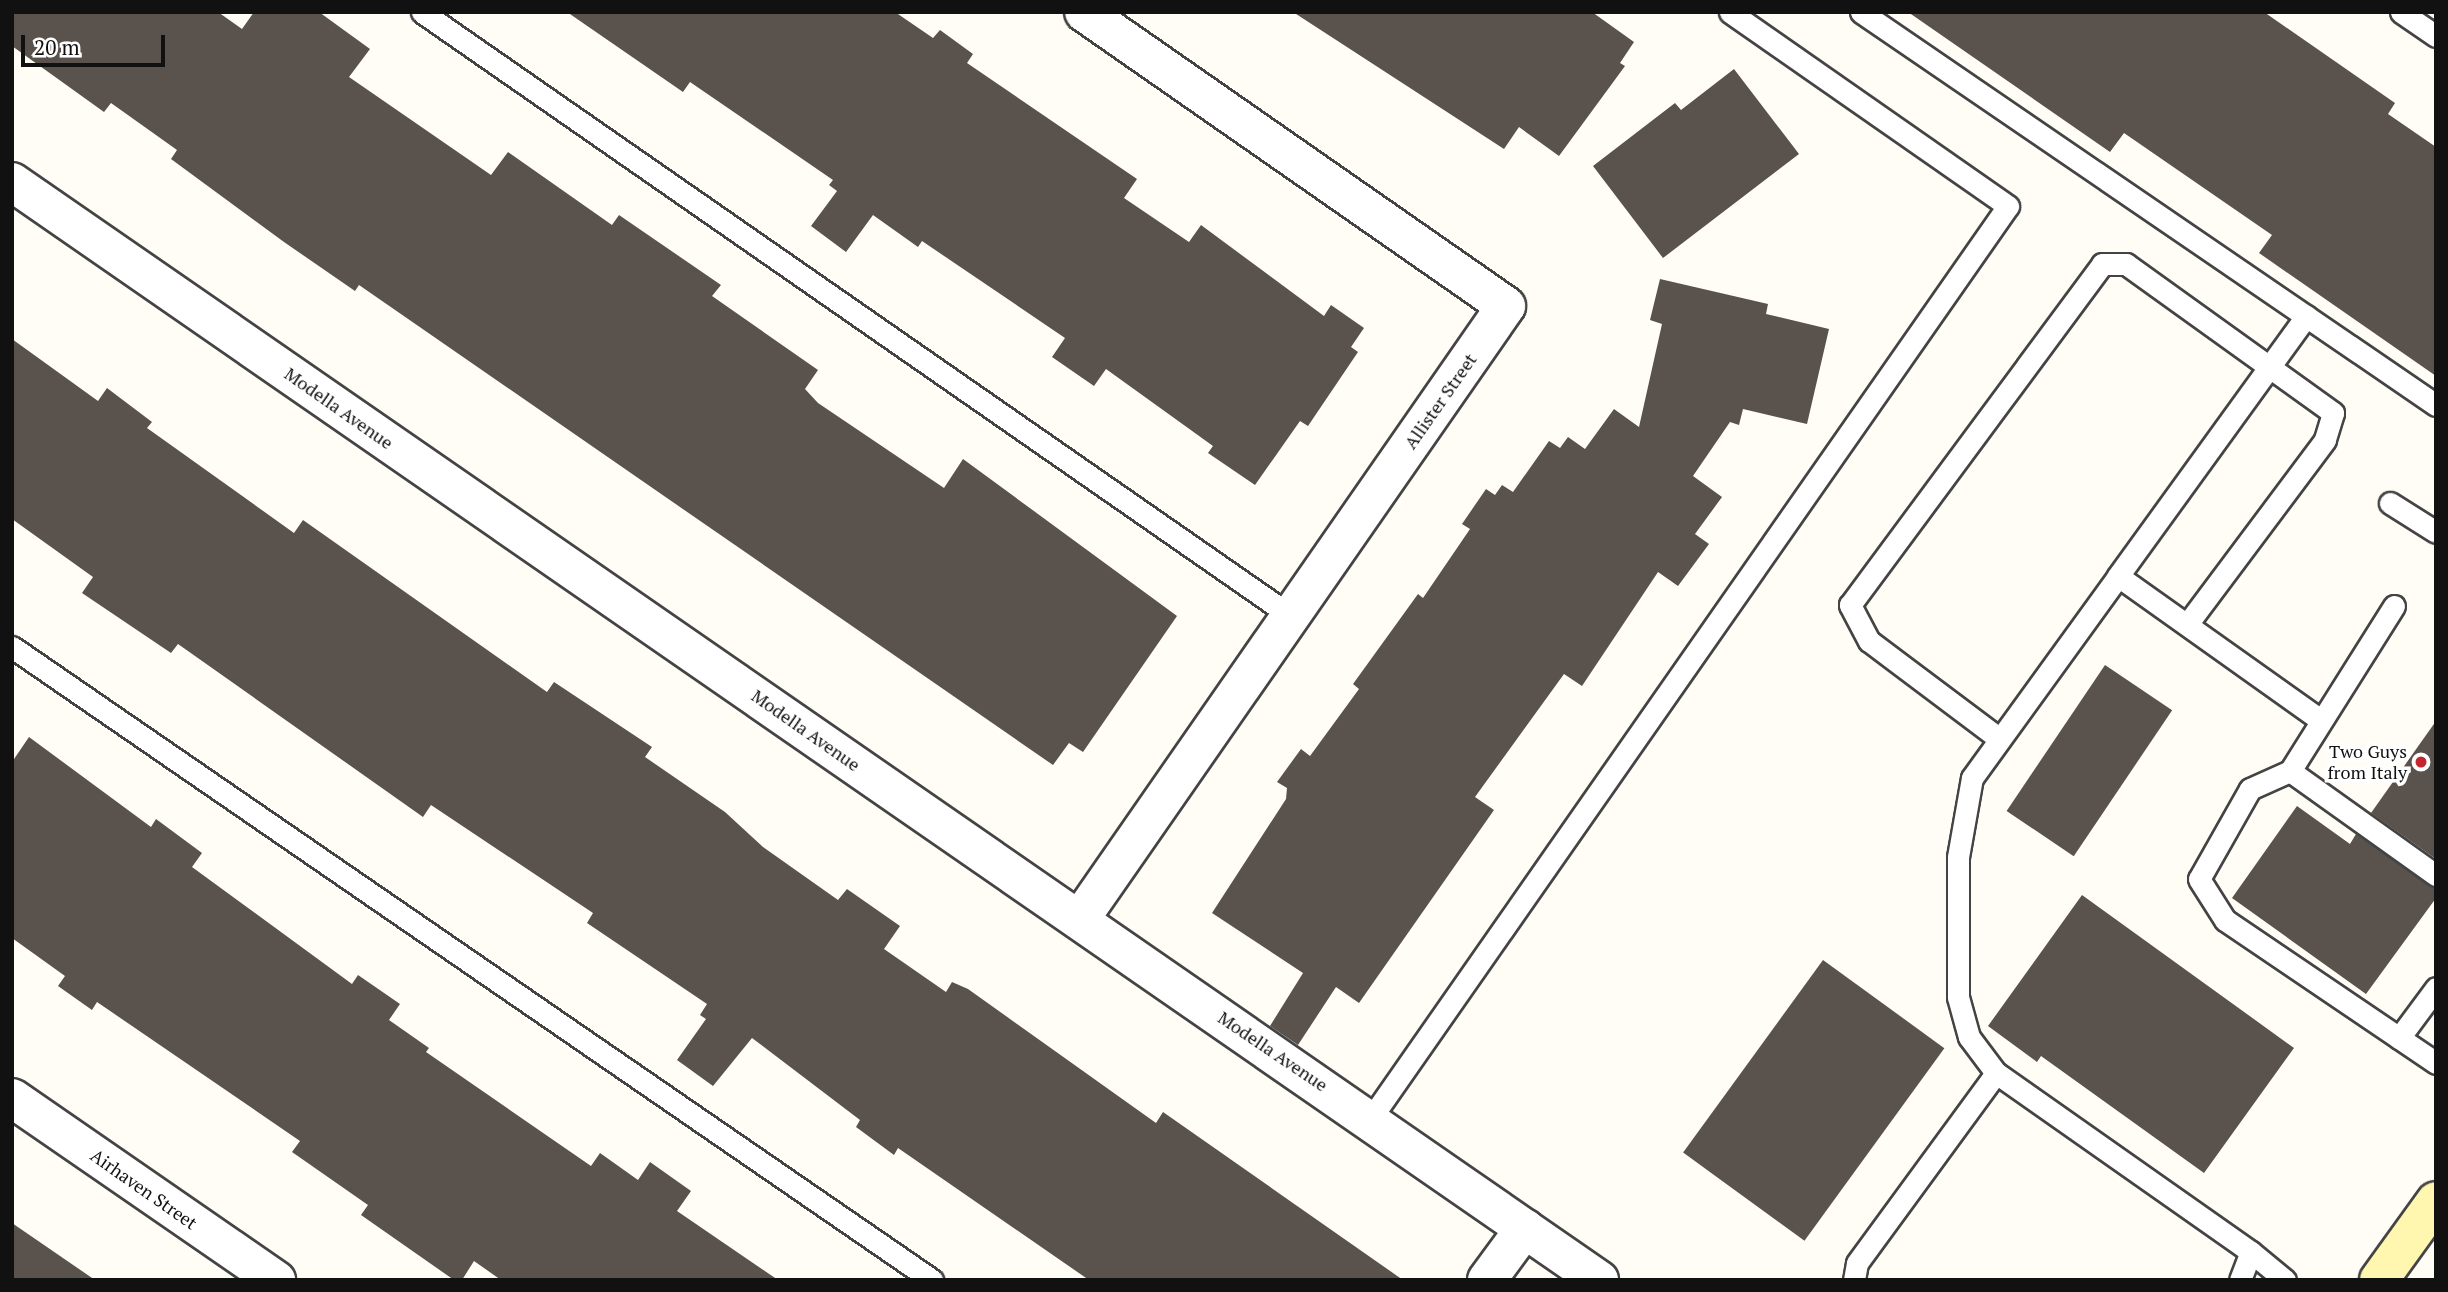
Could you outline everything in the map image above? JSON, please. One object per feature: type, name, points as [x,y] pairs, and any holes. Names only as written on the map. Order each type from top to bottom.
[{"type":"main road","points":[[2379,1280],[2436,1201]]},
{"type":"street","name":"Allister Street","points":[[1080,919],[1506,306],[1084,12]]},
{"type":"street","name":"Modella Avenue","points":[[12,182],[1371,1118],[1599,1280]]},
{"type":"street","name":"Airhaven Street","points":[[12,1098],[276,1280]]},
{"type":"street","points":[[1487,1280],[1524,1228]]},
{"type":"lane","points":[[422,12],[1291,616]]},
{"type":"lane","points":[[1371,1118],[2008,206],[1731,12]]},
{"type":"lane","points":[[1861,12],[2436,405]]},
{"type":"lane","points":[[2401,12],[2436,36]]},
{"type":"lane","points":[[1997,737],[1870,641],[1850,605],[2102,264],[2126,264],[2333,413],[2325,440],[2189,622]]},
{"type":"lane","points":[[2285,1280],[2251,1252],[1996,1073],[1969,1037],[1958,997],[1958,857],[1972,778],[1997,737],[2118,576],[2306,316]]},
{"type":"lane","points":[[2390,503],[2436,532]]},
{"type":"lane","points":[[2118,576],[2189,622],[2319,719]]},
{"type":"lane","points":[[2394,606],[2319,719],[2290,771],[2250,789],[2199,879],[2225,920],[2436,1063]]},
{"type":"lane","points":[[12,647],[932,1280]]},
{"type":"lane","points":[[2290,771],[2436,875]]},
{"type":"lane","points":[[2399,1038],[2436,988]]},
{"type":"lane","points":[[1853,1280],[1857,1263],[1996,1073]]},
{"type":"lane","points":[[2240,1280],[2251,1252]]},
{"type":"building","points":[[12,12],[218,12],[242,29],[254,12],[319,12],[370,49],[349,77],[491,175],[508,152],[612,225],[619,215],[721,285],[712,296],[818,370],[805,389],[818,403],[944,488],[963,459],[1177,616],[1083,752],[1069,743],[1053,765],[359,285],[355,291],[284,242],[171,159],[177,150],[111,103],[104,112],[12,46]]},
{"type":"building","points":[[567,12],[895,12],[933,38],[940,30],[973,54],[967,63],[1137,179],[1124,198],[1189,242],[1201,225],[1324,316],[1331,305],[1364,328],[1351,347],[1358,352],[1308,426],[1300,421],[1255,485],[1208,453],[1213,446],[1106,369],[1094,386],[1052,357],[1065,338],[922,241],[918,247],[873,215],[846,252],[811,226],[837,191],[829,185],[833,180],[690,82],[683,92]]},
{"type":"building","points":[[1293,12],[1592,12],[1634,42],[1620,63],[1625,66],[1559,156],[1519,127],[1504,149]]},
{"type":"building","points":[[1908,12],[2264,12],[2395,103],[2388,114],[2436,147],[2436,376],[2259,253],[2272,235],[2124,133],[2110,152]]},
{"type":"building","points":[[1734,69],[1799,154],[1663,258],[1593,166],[1675,103],[1681,110]]},
{"type":"building","points":[[1660,279],[1768,304],[1766,314],[1829,329],[1807,424],[1743,409],[1739,425],[1730,422],[1693,476],[1722,497],[1695,534],[1709,544],[1678,586],[1658,572],[1582,686],[1564,674],[1475,797],[1494,810],[1359,1003],[1336,987],[1298,1045],[1270,1026],[1303,973],[1212,913],[1286,799],[1287,788],[1277,782],[1301,749],[1310,756],[1359,689],[1353,684],[1418,594],[1423,598],[1470,529],[1462,524],[1486,489],[1495,495],[1502,485],[1513,492],[1549,441],[1560,448],[1568,437],[1585,449],[1614,409],[1639,427],[1662,324],[1650,320]]},
{"type":"building","points":[[12,339],[98,401],[107,388],[152,422],[147,428],[294,533],[303,520],[547,692],[554,682],[652,747],[645,757],[725,812],[763,847],[838,900],[847,889],[900,926],[884,949],[946,992],[952,982],[968,989],[1156,1123],[1163,1112],[1403,1280],[1089,1280],[898,1148],[894,1155],[856,1127],[860,1120],[752,1038],[713,1086],[677,1060],[706,1019],[700,1015],[707,1004],[587,923],[593,913],[431,805],[423,817],[178,644],[171,653],[82,593],[93,577],[12,519]]},
{"type":"building","points":[[2105,665],[2172,710],[2074,856],[2007,811]]},
{"type":"building","name":"Two Guys from Italy","points":[[2436,721],[2436,859],[2371,813]]},
{"type":"building","points":[[29,737],[151,827],[156,819],[202,853],[192,867],[352,984],[358,975],[400,1004],[389,1020],[429,1048],[426,1052],[591,1166],[600,1153],[638,1180],[650,1162],[691,1191],[677,1211],[778,1280],[501,1280],[474,1261],[462,1280],[454,1280],[361,1215],[368,1205],[292,1152],[300,1141],[97,1002],[92,1010],[58,986],[65,976],[12,938],[12,762]]},
{"type":"building","points":[[2297,806],[2350,844],[2356,834],[2436,888],[2436,898],[2366,994],[2232,898]]},
{"type":"building","points":[[2082,895],[2294,1048],[2204,1173],[2041,1056],[2037,1062],[1988,1026]]},
{"type":"building","points":[[1823,960],[1944,1048],[1804,1241],[1683,1153]]},
{"type":"building","points":[[12,1223],[95,1280],[12,1280]]},
{"type":"place","name":"Two Guys from Italy","points":[[2421,762]]}]
